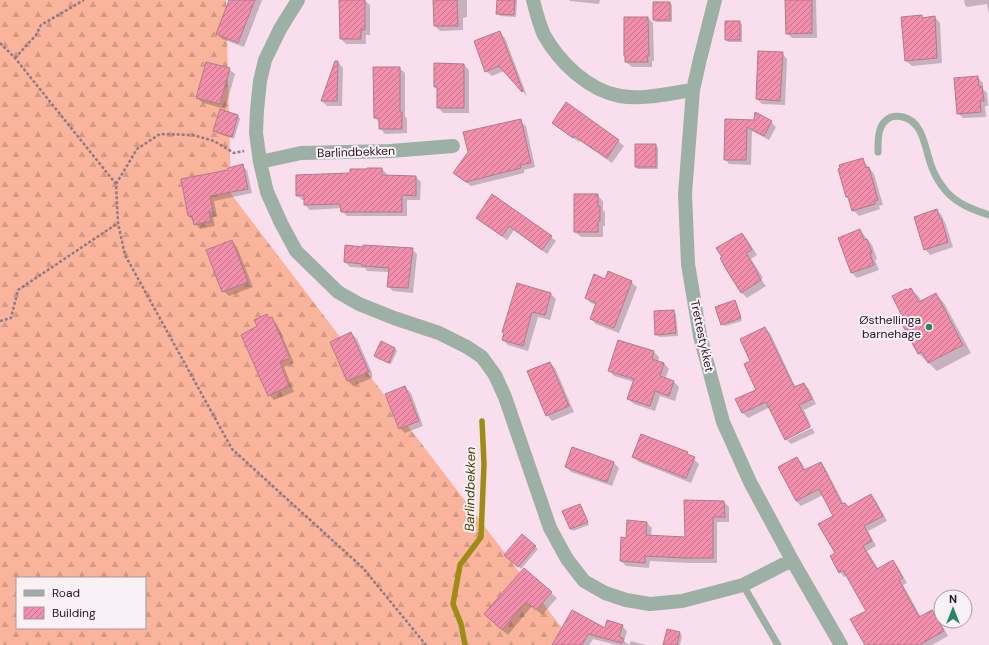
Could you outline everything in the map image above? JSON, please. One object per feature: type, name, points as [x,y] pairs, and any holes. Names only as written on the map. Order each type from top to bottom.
[{"type":"street","points":[[298,0],[280,29],[265,60],[260,81],[257,110],[256,133],[260,162],[267,192],[281,223],[296,251],[338,292],[359,304],[387,316],[439,333],[467,347],[482,357],[495,375],[505,397],[550,528],[567,559],[584,581],[605,593],[626,600],[650,604],[682,601],[743,586],[792,560]]},
{"type":"street","points":[[533,0],[537,17],[544,35],[561,59],[576,75],[600,88],[620,96],[649,96],[693,90]]},
{"type":"street","name":"Trettestykket","points":[[715,0],[693,90],[685,194],[688,264],[700,336],[723,422],[750,482],[792,560],[841,645]]},
{"type":"street","name":"Barlindbekken","points":[[260,162],[301,153],[390,151],[453,146]]},
{"type":"lane","points":[[878,152],[878,136],[880,127],[884,121],[892,116],[909,118],[915,123],[920,132],[932,170],[947,192],[954,199],[989,215]]},
{"type":"lane","points":[[743,586],[778,645]]},
{"type":"path","points":[[15,58],[36,35],[40,25],[84,0]]},
{"type":"path","points":[[0,43],[15,58],[116,184]]},
{"type":"path","points":[[258,147],[234,153],[214,141],[193,135],[160,134],[137,149],[116,184],[118,223],[125,255],[232,449],[363,568],[426,645]]},
{"type":"path","points":[[0,321],[11,318],[18,290],[118,223]]},
{"type":"green space","points":[[0,0],[226,0],[231,194],[575,645],[0,645]]},
{"type":"building","points":[[229,0],[255,0],[238,43],[216,34]]},
{"type":"building","points":[[339,0],[365,0],[365,30],[361,30],[361,39],[340,39]]},
{"type":"building","points":[[433,0],[457,0],[458,26],[434,26]]},
{"type":"building","points":[[497,0],[515,0],[514,15],[496,14]]},
{"type":"building","points":[[785,0],[812,0],[812,33],[786,34]]},
{"type":"building","points":[[653,2],[670,2],[670,20],[653,20]]},
{"type":"building","points":[[922,15],[922,18],[935,16],[937,58],[905,61],[901,17]]},
{"type":"building","points":[[624,17],[648,17],[648,62],[625,62]]},
{"type":"building","points":[[725,21],[740,21],[740,40],[725,40]]},
{"type":"building","points":[[500,31],[523,91],[522,92],[499,66],[485,72],[474,41]]},
{"type":"building","points":[[758,51],[783,52],[780,101],[756,99]]},
{"type":"building","points":[[335,61],[338,61],[337,101],[321,101]]},
{"type":"building","points":[[206,62],[230,68],[220,104],[196,98]]},
{"type":"building","points":[[434,63],[464,64],[464,108],[437,108],[437,87],[434,87]]},
{"type":"building","points":[[373,67],[400,67],[400,112],[402,112],[402,129],[379,129],[379,118],[374,118]]},
{"type":"building","points":[[978,76],[979,87],[982,86],[984,101],[980,101],[981,112],[957,114],[954,78]]},
{"type":"building","points":[[566,102],[619,140],[607,158],[574,136],[573,138],[552,123]]},
{"type":"building","points":[[220,109],[238,115],[232,137],[213,131]]},
{"type":"building","points":[[755,112],[772,121],[764,136],[747,127],[746,160],[724,160],[725,119],[754,120]]},
{"type":"building","points":[[521,119],[531,163],[520,165],[521,168],[466,182],[453,173],[468,152],[463,132]]},
{"type":"building","points":[[635,144],[656,144],[656,167],[635,167]]},
{"type":"building","points":[[863,158],[866,168],[869,167],[878,200],[875,201],[875,204],[852,211],[848,197],[846,197],[838,169],[840,168],[839,165]]},
{"type":"building","points":[[243,164],[248,189],[210,196],[213,212],[209,212],[211,221],[194,225],[192,216],[188,216],[181,179],[228,170],[228,168]]},
{"type":"building","points":[[382,168],[382,175],[416,176],[416,196],[402,195],[402,212],[341,212],[340,204],[304,205],[304,195],[296,196],[296,175],[350,173],[350,169]]},
{"type":"building","points":[[492,194],[552,236],[542,250],[509,226],[502,236],[476,218]]},
{"type":"building","points":[[574,194],[598,194],[600,221],[598,221],[598,232],[574,232]]},
{"type":"building","points":[[937,209],[948,242],[924,250],[914,217]]},
{"type":"building","points":[[860,229],[864,240],[867,239],[874,265],[851,273],[838,238]]},
{"type":"building","points":[[742,233],[752,250],[746,253],[761,280],[741,293],[726,269],[720,258],[722,257],[716,248]]},
{"type":"building","points":[[232,240],[248,282],[222,292],[206,250]]},
{"type":"building","points":[[345,245],[363,247],[363,245],[413,248],[408,288],[387,287],[389,268],[362,266],[362,264],[344,262]]},
{"type":"building","points":[[608,271],[632,281],[614,328],[590,319],[596,303],[585,298],[594,274],[605,279]]},
{"type":"building","points":[[517,283],[551,293],[545,315],[532,312],[523,346],[502,340],[504,333],[502,332]]},
{"type":"building","points":[[911,288],[919,302],[936,293],[963,345],[928,363],[922,352],[918,354],[903,326],[906,324],[892,296]]},
{"type":"building","points":[[735,300],[741,318],[721,325],[715,307]]},
{"type":"building","points":[[674,310],[676,333],[655,335],[654,311]]},
{"type":"building","points":[[267,314],[269,318],[272,317],[290,358],[280,362],[289,386],[268,396],[241,335],[257,326],[254,320]]},
{"type":"building","points":[[765,327],[794,387],[804,383],[812,399],[799,405],[810,427],[785,440],[766,402],[742,413],[735,399],[756,390],[744,364],[750,361],[740,339]]},
{"type":"building","points":[[351,332],[369,372],[347,381],[330,342]]},
{"type":"building","points":[[618,340],[654,351],[652,359],[664,363],[660,376],[674,381],[669,396],[655,391],[650,406],[627,399],[634,379],[608,371]]},
{"type":"building","points":[[381,341],[395,348],[389,363],[374,356]]},
{"type":"building","points":[[550,362],[569,406],[546,416],[527,371]]},
{"type":"building","points":[[405,386],[419,421],[399,429],[385,394]]},
{"type":"building","points":[[641,434],[688,452],[687,454],[695,457],[686,478],[632,457]]},
{"type":"building","points":[[572,447],[614,462],[607,482],[565,467]]},
{"type":"building","points":[[797,457],[804,470],[821,462],[842,504],[845,503],[848,507],[871,494],[883,516],[864,526],[872,541],[863,546],[877,569],[893,560],[903,578],[899,580],[919,617],[932,610],[933,629],[943,629],[944,631],[919,645],[865,645],[850,619],[866,611],[843,570],[839,573],[830,556],[835,553],[818,524],[833,516],[819,489],[796,501],[778,467]]},
{"type":"building","points":[[684,500],[724,501],[725,517],[713,517],[713,558],[645,556],[645,563],[620,561],[621,537],[626,538],[627,520],[647,522],[646,535],[685,537]]},
{"type":"building","points":[[580,504],[588,522],[570,529],[562,511]]},
{"type":"building","points":[[522,534],[536,546],[518,567],[504,555]]},
{"type":"building","points":[[524,568],[552,592],[536,610],[526,602],[502,630],[484,614]]},
{"type":"building","points":[[572,610],[605,628],[607,620],[623,625],[619,636],[624,639],[622,643],[588,634],[582,645],[552,645]]},
{"type":"building","points":[[667,629],[680,632],[677,645],[663,645]]},
{"type":"waterway","name":"Barlindbekken","points":[[465,645],[461,624],[453,604],[460,565],[481,537],[484,464],[482,421]]},
{"type":"place","name":"Østhellinga barnehage","points":[[929,327]]}]
